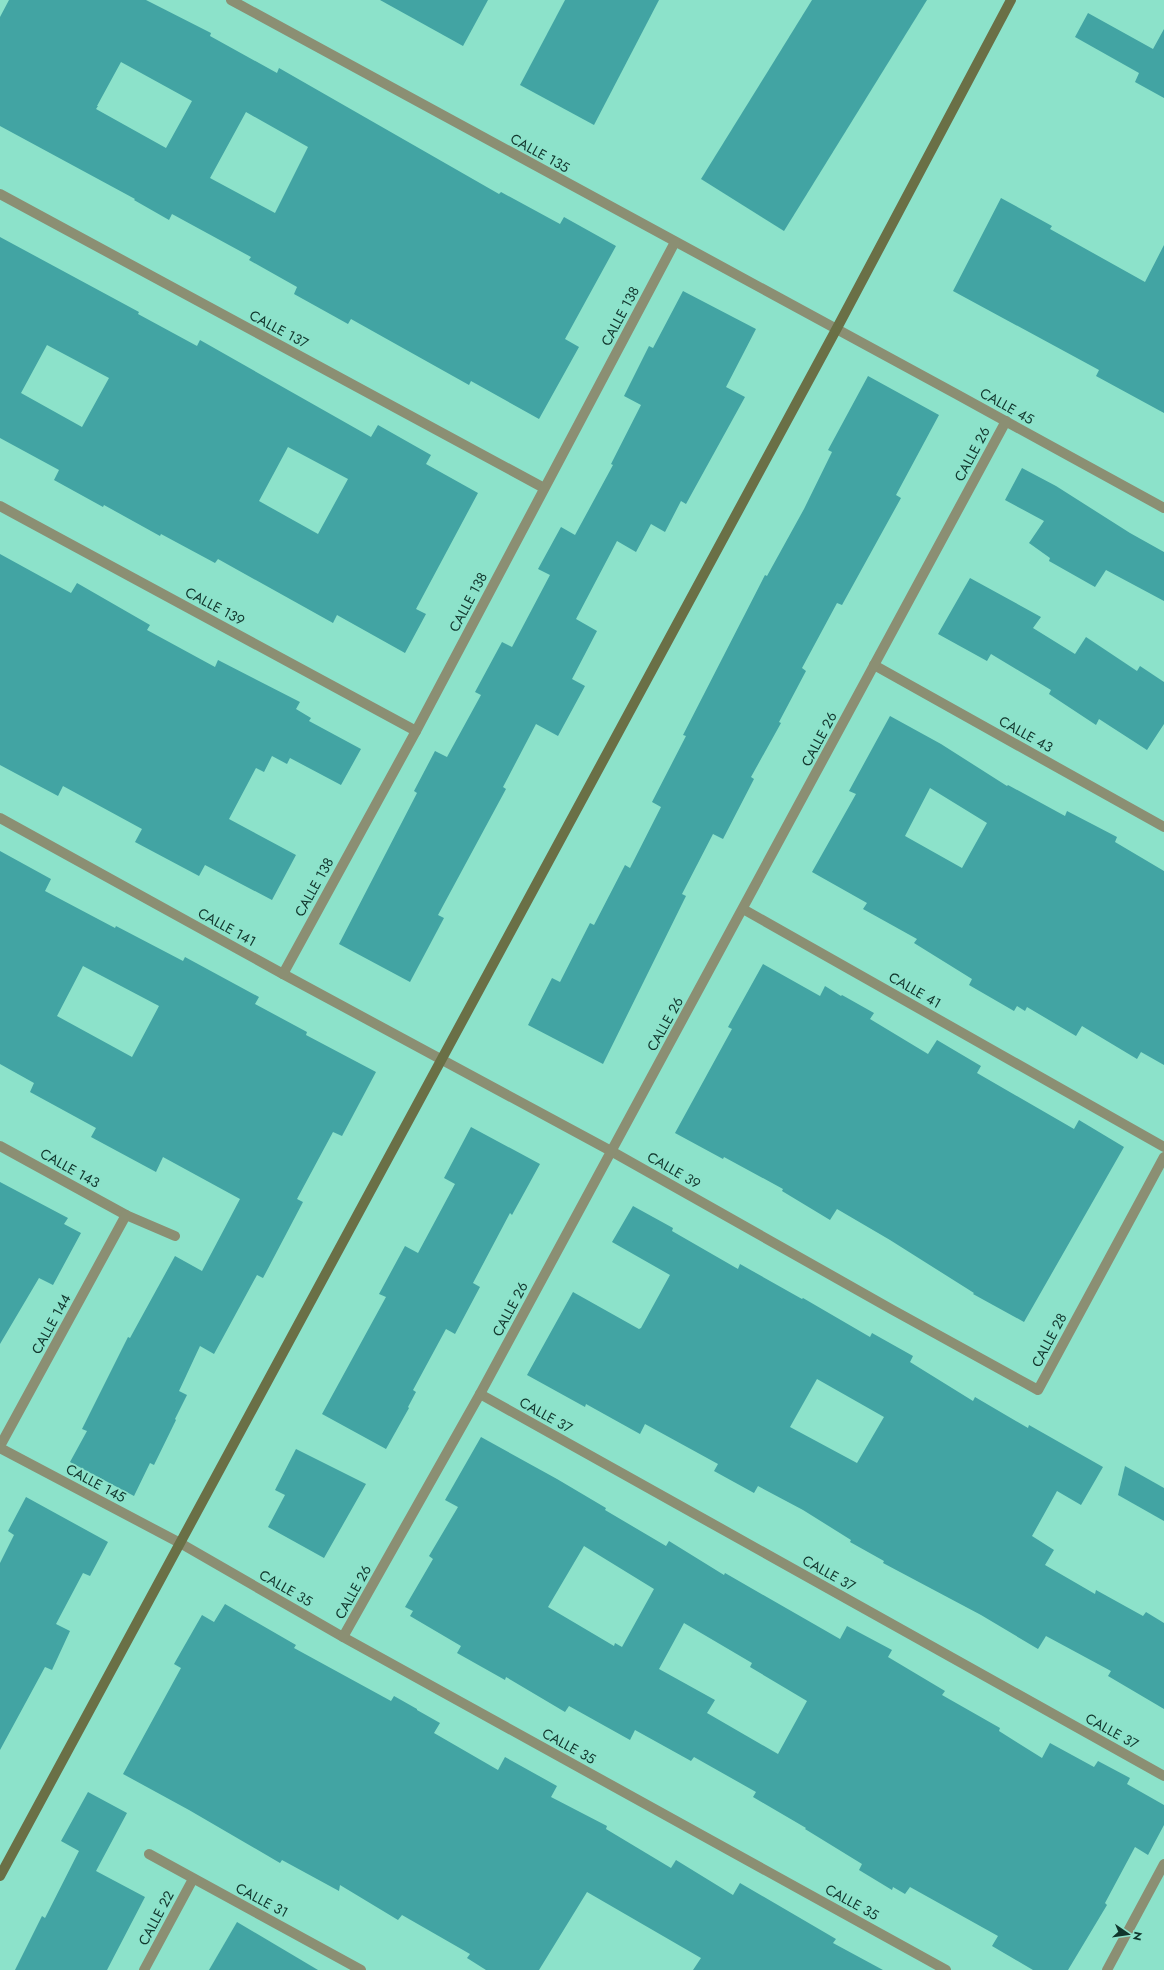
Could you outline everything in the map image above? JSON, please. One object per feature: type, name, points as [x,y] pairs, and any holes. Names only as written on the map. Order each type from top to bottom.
[{"type":"street","name":"CALLE 135","points":[[231,0],[675,242],[837,328]]},
{"type":"street","points":[[0,1876],[837,328],[1011,0]]},
{"type":"street","name":"CALLE 137","points":[[0,194],[544,488]]},
{"type":"street","name":"CALLE 138","points":[[283,974],[416,731],[675,242]]},
{"type":"street","name":"CALLE 45","points":[[837,328],[1164,508]]},
{"type":"street","name":"CALLE 26","points":[[343,1638],[480,1394],[1006,421]]},
{"type":"street","name":"CALLE 139","points":[[0,506],[416,731]]},
{"type":"street","name":"CALLE 43","points":[[874,665],[1164,827]]},
{"type":"street","name":"CALLE 141","points":[[0,818],[441,1059]]},
{"type":"street","name":"CALLE 41","points":[[743,909],[1164,1147]]},
{"type":"street","name":"CALLE 39","points":[[441,1059],[611,1151],[891,1309]]},
{"type":"street","name":"CALLE 143","points":[[0,1146],[126,1215],[175,1236]]},
{"type":"street","name":"CALLE 28","points":[[891,1309],[1038,1390],[1164,1157]]},
{"type":"street","name":"CALLE 144","points":[[0,1447],[126,1215]]},
{"type":"street","name":"CALLE 37","points":[[480,1394],[1164,1776]]},
{"type":"street","name":"CALLE 145","points":[[0,1447],[180,1543]]},
{"type":"street","name":"CALLE 35","points":[[180,1543],[343,1638],[946,1970]]},
{"type":"street","name":"CALLE 31","points":[[149,1854],[361,1970]]},
{"type":"street","points":[[1107,1970],[1164,1864]]},
{"type":"street","name":"CALLE 22","points":[[144,1970],[194,1879]]},
{"type":"building","points":[[9,0],[146,0],[211,33],[210,36],[277,73],[279,68],[499,194],[501,192],[560,224],[564,217],[616,246],[565,339],[579,347],[539,419],[471,381],[469,385],[351,319],[348,324],[294,294],[297,287],[249,260],[251,257],[172,214],[169,220],[134,200],[135,199],[0,126],[0,17]],"holes":[[[121,62],[192,101],[166,148],[96,109]],[[246,112],[308,147],[275,213],[210,178]]]},
{"type":"building","points":[[380,0],[488,0],[463,46]]},
{"type":"building","points":[[565,0],[659,0],[594,125],[520,85]]},
{"type":"building","points":[[812,0],[927,0],[784,231],[701,179]]},
{"type":"building","points":[[1088,13],[1153,49],[1164,29],[1164,98],[1135,82],[1139,73],[1075,37]]},
{"type":"building","points":[[1001,198],[1052,226],[1050,229],[1145,282],[1164,245],[1164,413],[1096,376],[1099,370],[953,291]]},
{"type":"building","points":[[0,237],[139,312],[138,314],[197,346],[200,340],[371,437],[378,425],[431,455],[426,464],[478,493],[416,609],[426,614],[405,653],[337,615],[333,623],[218,559],[215,563],[161,534],[160,536],[104,505],[103,507],[54,480],[59,470],[0,438]],"holes":[[[47,345],[109,378],[82,427],[21,393]],[[288,447],[348,479],[318,534],[259,501]]]},
{"type":"building","points":[[683,291],[756,329],[726,387],[745,397],[686,504],[681,501],[665,532],[651,524],[636,552],[617,541],[576,619],[597,631],[572,679],[585,686],[558,736],[536,724],[503,787],[506,789],[438,915],[444,918],[410,982],[339,944],[417,793],[414,791],[435,751],[447,757],[481,695],[475,692],[502,642],[512,647],[550,575],[538,569],[561,527],[575,535],[613,465],[611,464],[641,405],[624,396],[649,346],[653,348]]},
{"type":"building","points":[[868,376],[939,415],[896,495],[901,498],[842,605],[837,603],[802,668],[806,671],[779,722],[781,723],[751,777],[754,779],[723,839],[713,834],[682,894],[686,896],[603,1064],[528,1025],[552,978],[560,982],[590,923],[594,925],[625,865],[630,868],[661,807],[652,802],[686,736],[683,735],[765,575],[767,576],[804,509],[832,452],[828,450]]},
{"type":"building","points":[[1022,468],[1056,486],[1130,533],[1164,552],[1164,601],[1106,570],[1095,587],[1049,561],[1050,558],[1029,543],[1044,521],[1005,500]]},
{"type":"building","points":[[0,554],[71,593],[77,583],[150,625],[147,630],[215,667],[218,660],[300,702],[296,709],[311,718],[309,721],[361,749],[341,785],[290,758],[287,764],[272,756],[264,772],[256,768],[229,819],[296,855],[272,900],[205,865],[199,876],[135,842],[142,829],[63,786],[58,796],[0,765]]},
{"type":"building","points":[[970,578],[1041,617],[1033,628],[1075,654],[1086,637],[1137,671],[1140,666],[1164,682],[1164,724],[1147,750],[1099,719],[1096,725],[1049,694],[1051,690],[991,654],[987,661],[938,634]]},
{"type":"building","points":[[890,716],[941,744],[1007,786],[1008,785],[1065,816],[1067,811],[1117,837],[1115,842],[1164,871],[1164,1065],[1141,1052],[1137,1059],[1082,1026],[1076,1036],[1027,1007],[1025,1011],[1017,1006],[1014,1011],[969,985],[972,979],[914,943],[917,939],[863,909],[867,903],[812,872],[856,794],[849,791]],"holes":[[[930,788],[987,823],[962,868],[905,836]]]},
{"type":"building","points":[[0,851],[51,879],[45,891],[115,928],[116,926],[183,961],[185,957],[259,997],[255,1004],[307,1032],[306,1035],[376,1072],[342,1136],[333,1132],[297,1199],[303,1202],[263,1278],[257,1275],[214,1354],[200,1346],[179,1391],[187,1395],[175,1419],[176,1420],[154,1465],[150,1463],[134,1496],[70,1462],[87,1431],[82,1429],[128,1337],[130,1338],[175,1256],[202,1271],[240,1199],[163,1157],[156,1172],[91,1137],[96,1128],[30,1092],[34,1083],[0,1064]],"holes":[[[83,966],[159,1006],[132,1057],[57,1016]]]},
{"type":"building","points":[[763,964],[820,996],[825,986],[841,996],[842,995],[874,1013],[870,1019],[928,1054],[937,1040],[981,1066],[977,1073],[1074,1129],[1079,1120],[1124,1147],[1024,1322],[973,1294],[974,1293],[890,1240],[837,1209],[830,1220],[782,1191],[783,1189],[724,1157],[723,1159],[675,1133],[732,1029],[728,1027]]},
{"type":"building","points":[[471,1127],[540,1164],[512,1215],[510,1213],[473,1283],[480,1287],[455,1334],[446,1329],[413,1390],[416,1392],[408,1407],[409,1408],[386,1449],[322,1414],[386,1297],[379,1294],[405,1246],[418,1253],[455,1184],[444,1178]]},
{"type":"building","points":[[0,1182],[68,1218],[64,1224],[81,1233],[53,1285],[39,1278],[0,1344]]},
{"type":"building","points":[[633,1206],[673,1228],[672,1231],[738,1269],[740,1264],[802,1299],[803,1298],[870,1337],[872,1333],[913,1356],[910,1362],[973,1401],[975,1397],[1028,1428],[1029,1425],[1103,1467],[1081,1505],[1057,1491],[1032,1536],[1054,1550],[1045,1565],[1095,1594],[1096,1590],[1143,1616],[1146,1612],[1164,1623],[1164,1709],[1108,1676],[1111,1671],[1046,1636],[1038,1649],[981,1615],[883,1563],[884,1561],[850,1542],[851,1540],[803,1510],[758,1486],[754,1493],[714,1471],[718,1464],[645,1424],[640,1434],[586,1404],[585,1407],[527,1375],[573,1292],[639,1329],[641,1328],[670,1275],[612,1242]],"holes":[[[817,1379],[884,1417],[857,1463],[790,1427]]]},
{"type":"building","points":[[481,1437],[557,1479],[606,1508],[605,1510],[666,1546],[669,1541],[724,1575],[725,1573],[840,1639],[847,1626],[892,1650],[888,1657],[945,1691],[942,1695],[1000,1728],[999,1731],[1042,1758],[1050,1743],[1094,1767],[1098,1761],[1130,1778],[1127,1784],[1164,1805],[1164,1825],[1148,1855],[1135,1847],[1105,1903],[1107,1905],[1068,1970],[1033,1970],[992,1946],[998,1936],[910,1887],[905,1894],[893,1887],[892,1890],[859,1870],[862,1864],[805,1829],[806,1828],[753,1797],[756,1792],[694,1757],[691,1761],[635,1730],[630,1740],[569,1706],[565,1712],[506,1677],[505,1680],[457,1653],[461,1646],[410,1616],[413,1611],[405,1607],[433,1559],[429,1556],[458,1507],[445,1500]],"holes":[[[584,1546],[654,1589],[622,1647],[615,1643],[614,1646],[548,1607]],[[684,1623],[752,1663],[750,1667],[807,1701],[778,1754],[707,1713],[715,1700],[659,1669]]]},
{"type":"building","points":[[296,1449],[366,1484],[324,1558],[268,1527],[285,1495],[275,1490]]},
{"type":"building","points":[[1125,1466],[1164,1488],[1164,1521],[1118,1495]]},
{"type":"building","points":[[26,1497],[108,1542],[90,1576],[83,1573],[56,1624],[70,1631],[52,1670],[45,1667],[0,1750],[0,1563],[14,1535],[8,1531]]},
{"type":"building","points":[[225,1604],[296,1645],[294,1648],[391,1701],[394,1696],[417,1709],[440,1723],[434,1733],[498,1770],[505,1757],[557,1786],[551,1797],[607,1826],[606,1829],[671,1868],[676,1860],[733,1895],[740,1883],[836,1939],[833,1943],[883,1970],[693,1970],[701,1958],[587,1892],[539,1970],[486,1970],[467,1958],[470,1954],[402,1915],[398,1920],[340,1885],[339,1891],[282,1860],[280,1863],[189,1810],[123,1774],[181,1668],[174,1664],[202,1615],[214,1622]]},
{"type":"building","points":[[88,1792],[127,1813],[96,1871],[145,1897],[107,1970],[15,1970],[42,1916],[45,1918],[79,1851],[61,1841]]},
{"type":"building","points":[[237,1922],[318,1970],[209,1970]]}]
